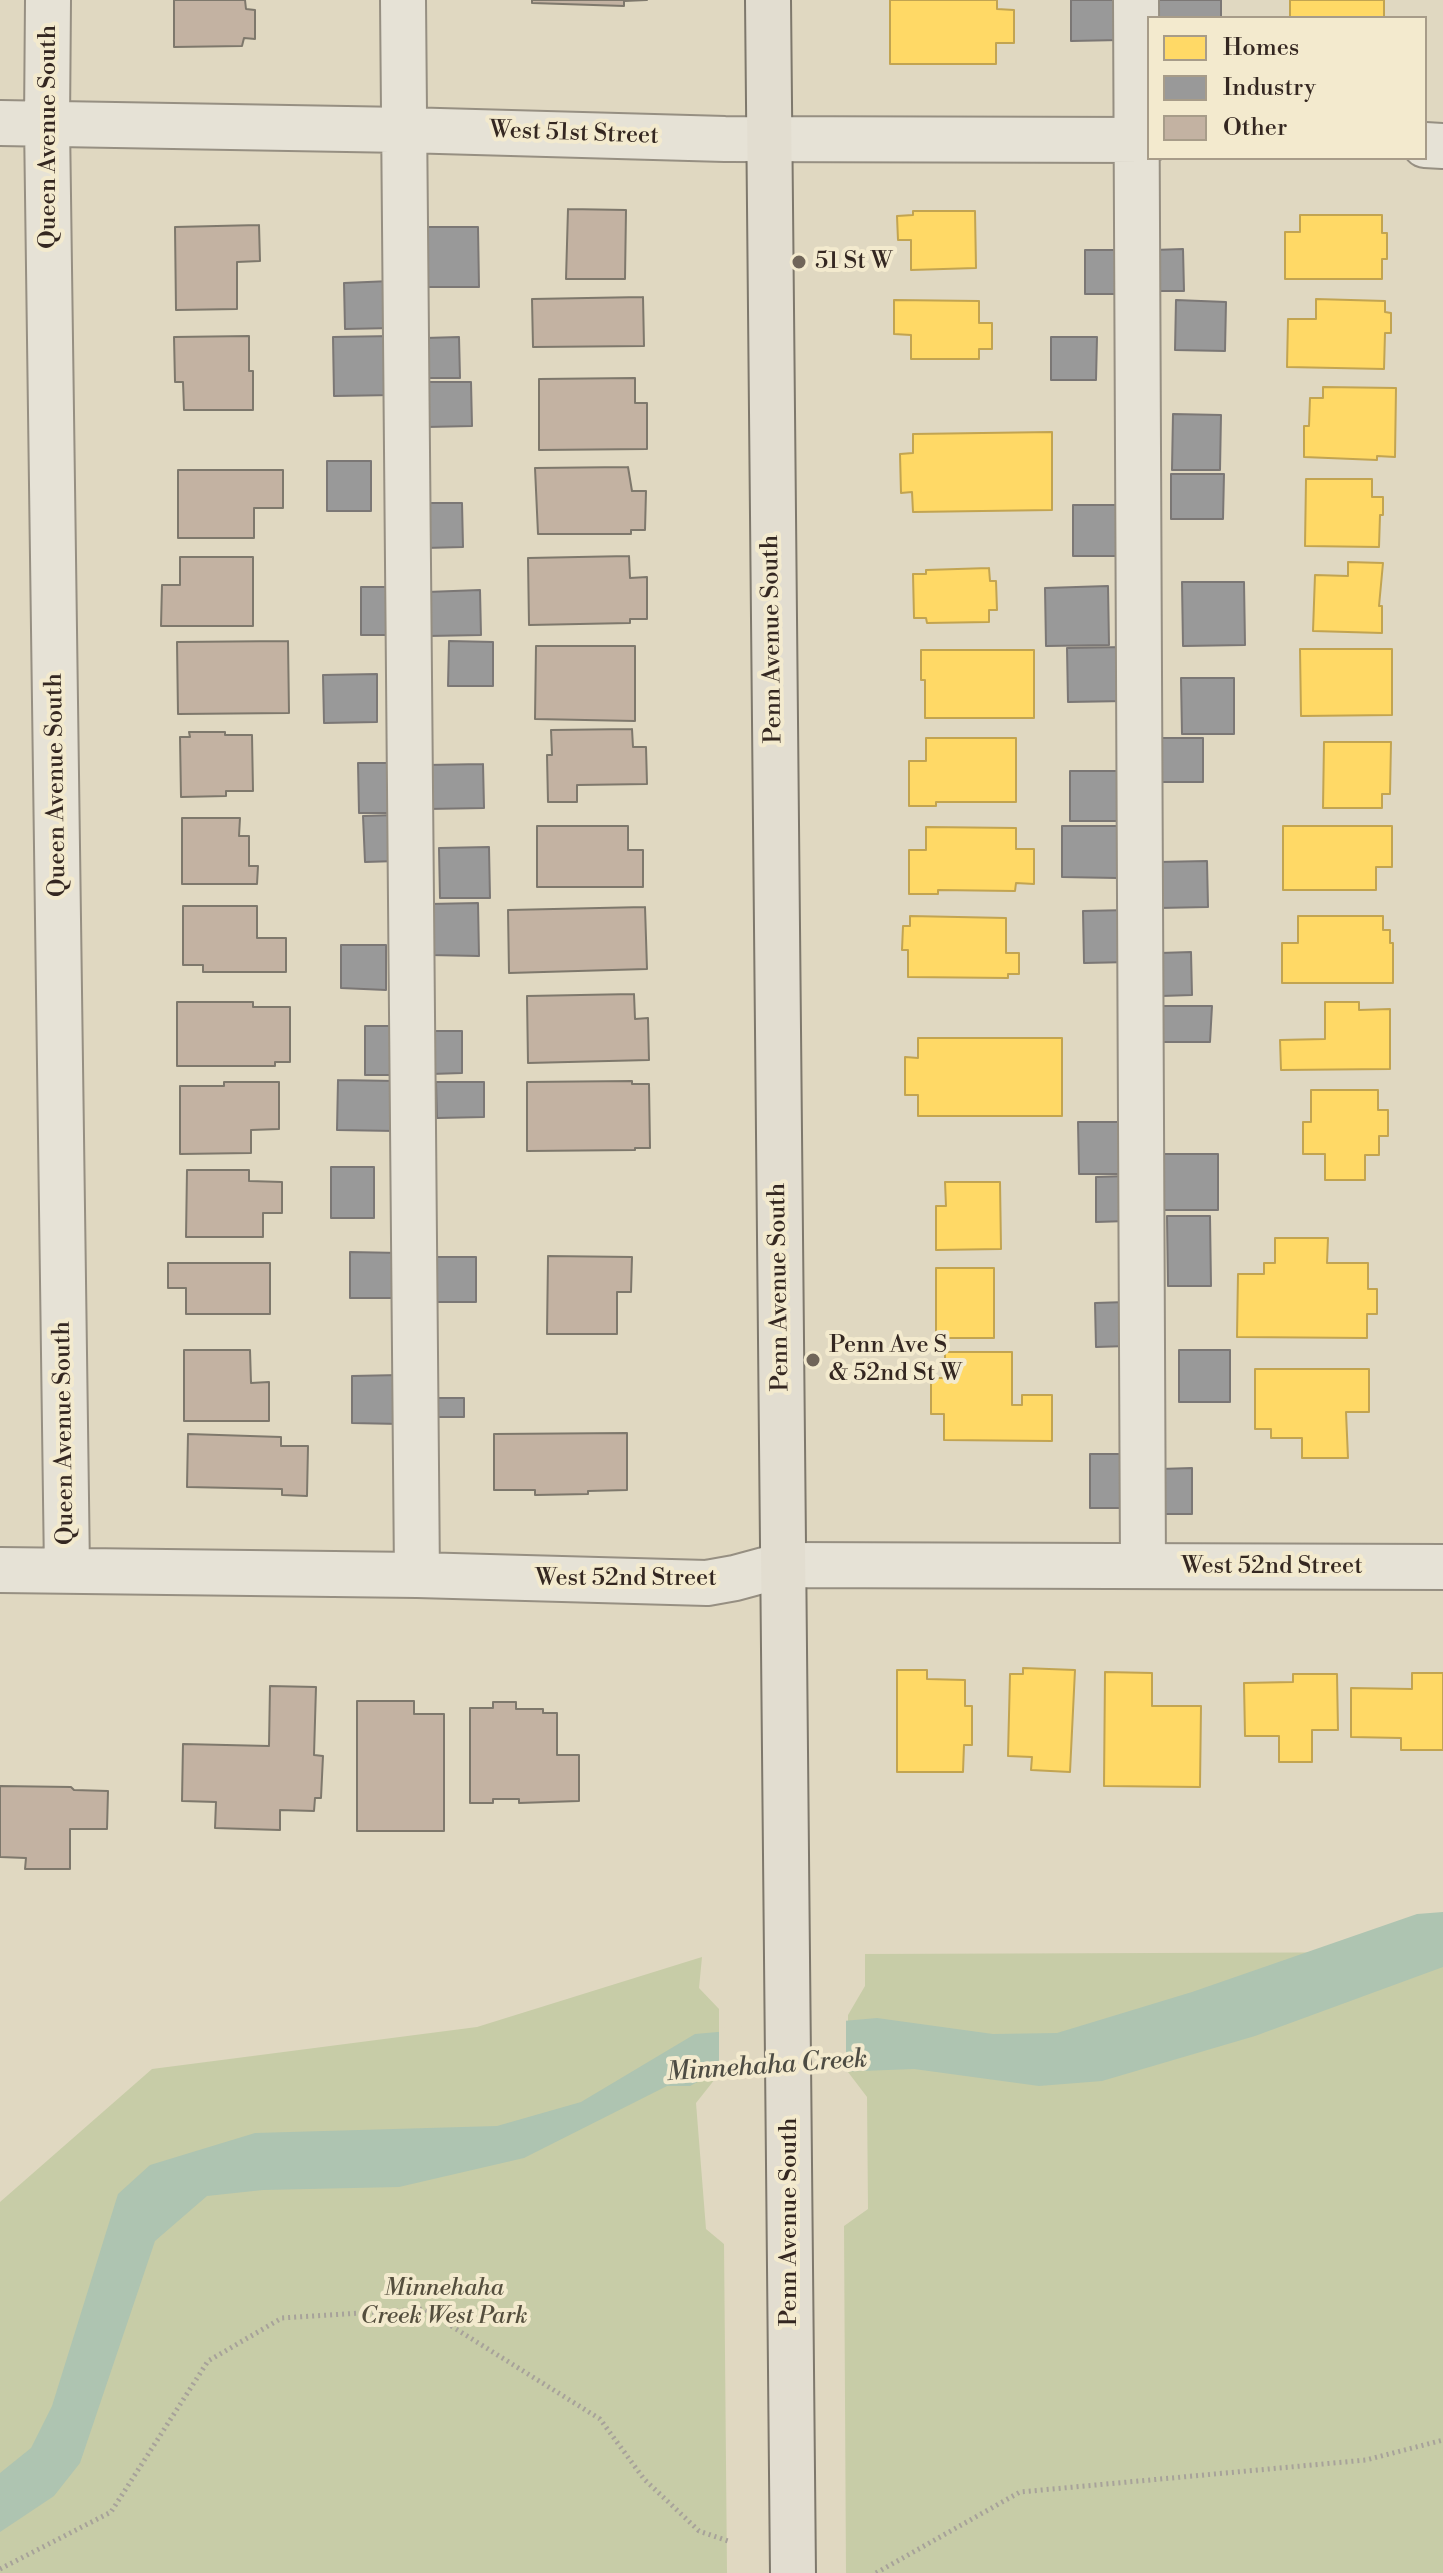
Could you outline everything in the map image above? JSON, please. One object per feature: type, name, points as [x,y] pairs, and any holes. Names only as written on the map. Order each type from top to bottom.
[{"type":"main road","name":"Penn Avenue South","points":[[768,0],[793,2573]]},
{"type":"street","name":"Queen Avenue South","points":[[48,0],[47,123],[67,1570]]},
{"type":"street","points":[[403,0],[417,1575]]},
{"type":"street","points":[[1136,0],[1143,140],[1143,1566]]},
{"type":"street","name":"West 51st Street","points":[[0,123],[768,138],[1143,140]]},
{"type":"street","name":"West 52nd Street","points":[[0,1570],[417,1575],[707,1583],[783,1565],[1443,1567]]},
{"type":"path","points":[[0,2569],[111,2512],[208,2361],[282,2318],[424,2309],[600,2419],[644,2479],[699,2531],[731,2542]]},
{"type":"path","points":[[876,2573],[1020,2492],[1366,2460],[1443,2440]]},
{"type":"green space","points":[[1443,1952],[1443,2573],[846,2573],[844,2226],[868,2209],[867,2097],[848,2072],[848,2015],[865,1986],[865,1954]]},
{"type":"green space","name":"Minnehaha Creek West Park","points":[[702,1957],[699,1988],[719,2009],[719,2074],[696,2103],[706,2229],[724,2244],[727,2573],[0,2573],[0,2202],[152,2069],[477,2027]]},
{"type":"water","name":"Minnehaha Creek","points":[[1443,1912],[1443,1967],[1255,2036],[1102,2081],[1039,2086],[914,2069],[707,2077],[690,2086],[667,2086],[524,2158],[399,2187],[263,2190],[207,2196],[155,2241],[80,2463],[54,2496],[0,2532],[0,2473],[31,2448],[52,2406],[118,2194],[150,2165],[255,2133],[497,2126],[581,2102],[695,2034],[877,2018],[993,2034],[1057,2033],[1192,1992],[1417,1914]]},
{"type":"pier","points":[[846,2017],[846,2075],[719,2080],[719,2028]]},
{"type":"building: Homes","points":[[890,0],[997,0],[997,9],[1014,10],[1014,43],[996,43],[996,64],[890,64]]},
{"type":"building: Homes","points":[[1290,0],[1384,0],[1384,16],[1290,16]]},
{"type":"building: Homes","points":[[913,211],[975,211],[976,268],[911,270],[911,240],[898,240],[897,216],[913,215]]},
{"type":"building: Homes","points":[[1300,215],[1382,215],[1382,233],[1387,233],[1387,259],[1382,259],[1382,279],[1285,279],[1285,232],[1300,232]]},
{"type":"building: Homes","points":[[1316,299],[1385,301],[1385,312],[1391,313],[1391,333],[1385,333],[1384,369],[1287,367],[1288,319],[1316,319]]},
{"type":"building: Homes","points":[[894,300],[979,301],[979,323],[992,323],[992,349],[979,349],[979,359],[911,359],[911,335],[894,334]]},
{"type":"building: Homes","points":[[1323,387],[1396,388],[1395,457],[1377,456],[1377,460],[1304,457],[1304,426],[1309,426],[1310,398],[1323,398]]},
{"type":"building: Homes","points":[[1052,432],[1052,510],[913,512],[912,492],[901,493],[900,454],[913,453],[913,434]]},
{"type":"building: Homes","points":[[1306,479],[1372,479],[1372,497],[1383,497],[1379,547],[1305,546]]},
{"type":"building: Homes","points":[[1348,562],[1383,563],[1379,606],[1382,606],[1382,633],[1313,631],[1315,575],[1348,576]]},
{"type":"building: Homes","points":[[989,568],[990,581],[996,581],[997,610],[989,610],[989,622],[927,623],[926,618],[914,618],[913,574],[926,574],[926,570]]},
{"type":"building: Homes","points":[[1300,649],[1392,649],[1392,715],[1301,716]]},
{"type":"building: Homes","points":[[921,650],[1034,650],[1034,718],[925,718]]},
{"type":"building: Homes","points":[[926,738],[1016,738],[1016,802],[936,802],[936,806],[909,806],[909,761],[926,761]]},
{"type":"building: Homes","points":[[1324,742],[1391,742],[1390,794],[1382,794],[1382,808],[1323,808]]},
{"type":"building: Homes","points":[[1283,826],[1392,826],[1392,867],[1376,867],[1376,890],[1283,890]]},
{"type":"building: Homes","points":[[926,827],[1016,828],[1016,849],[1034,849],[1034,884],[1016,883],[1015,891],[938,890],[938,894],[909,894],[909,850],[926,850]]},
{"type":"building: Homes","points":[[910,916],[1006,918],[1006,953],[1019,953],[1019,974],[1008,974],[1008,978],[908,977],[908,950],[902,950],[903,926],[910,926]]},
{"type":"building: Homes","points":[[1298,916],[1383,916],[1383,930],[1390,930],[1390,943],[1393,943],[1393,983],[1282,983],[1282,943],[1298,943]]},
{"type":"building: Homes","points":[[1325,1002],[1359,1002],[1359,1010],[1390,1009],[1390,1069],[1281,1070],[1280,1040],[1325,1039]]},
{"type":"building: Homes","points":[[918,1038],[1062,1038],[1062,1116],[918,1116],[918,1095],[905,1095],[905,1057],[918,1058]]},
{"type":"building: Homes","points":[[1311,1090],[1378,1090],[1378,1110],[1388,1110],[1388,1136],[1379,1136],[1379,1155],[1365,1155],[1365,1180],[1325,1180],[1325,1154],[1303,1154],[1303,1122],[1311,1122]]},
{"type":"building: Homes","points":[[945,1182],[1000,1182],[1001,1249],[936,1250],[936,1206],[946,1206]]},
{"type":"building: Homes","points":[[1275,1238],[1328,1238],[1327,1263],[1368,1263],[1368,1289],[1377,1289],[1377,1314],[1367,1314],[1367,1338],[1237,1337],[1238,1274],[1264,1274],[1264,1263],[1275,1263]]},
{"type":"building: Homes","points":[[936,1268],[994,1268],[994,1338],[936,1338]]},
{"type":"building: Homes","points":[[945,1352],[1012,1352],[1012,1405],[1022,1405],[1022,1395],[1052,1395],[1052,1441],[944,1440],[944,1414],[931,1414],[931,1378],[945,1378]]},
{"type":"building: Homes","points":[[1255,1369],[1369,1369],[1369,1412],[1346,1412],[1348,1458],[1302,1458],[1302,1438],[1271,1438],[1271,1429],[1255,1429]]},
{"type":"building: Homes","points":[[1023,1668],[1075,1670],[1070,1772],[1031,1770],[1032,1757],[1008,1756],[1010,1674],[1023,1674]]},
{"type":"building: Homes","points":[[897,1670],[927,1670],[927,1679],[965,1680],[965,1706],[972,1706],[972,1745],[964,1745],[963,1772],[897,1772]]},
{"type":"building: Homes","points":[[1105,1672],[1152,1673],[1152,1706],[1201,1706],[1200,1787],[1104,1786]]},
{"type":"building: Homes","points":[[1412,1673],[1443,1673],[1443,1750],[1401,1750],[1401,1738],[1351,1737],[1351,1688],[1412,1689]]},
{"type":"building: Homes","points":[[1293,1674],[1337,1674],[1338,1730],[1312,1730],[1312,1762],[1279,1762],[1279,1736],[1245,1736],[1244,1683],[1293,1682]]},
{"type":"building: Industry","points":[[1071,0],[1120,0],[1120,40],[1071,41]]},
{"type":"building: Industry","points":[[1154,0],[1221,0],[1221,16],[1154,16]]},
{"type":"building: Industry","points":[[423,227],[478,227],[479,287],[424,287]]},
{"type":"building: Industry","points":[[1183,249],[1184,291],[1154,291],[1154,250]]},
{"type":"building: Industry","points":[[1085,250],[1121,250],[1121,294],[1085,294]]},
{"type":"building: Industry","points":[[391,281],[392,328],[345,329],[344,283]]},
{"type":"building: Industry","points":[[1176,300],[1226,302],[1225,351],[1175,350]]},
{"type":"building: Industry","points":[[392,336],[393,395],[334,396],[333,337]]},
{"type":"building: Industry","points":[[459,337],[460,378],[425,378],[425,338]]},
{"type":"building: Industry","points":[[1051,337],[1097,337],[1096,380],[1051,380]]},
{"type":"building: Industry","points":[[427,382],[471,382],[472,426],[427,427]]},
{"type":"building: Industry","points":[[1173,414],[1221,415],[1220,470],[1172,470]]},
{"type":"building: Industry","points":[[327,461],[371,461],[371,511],[327,511]]},
{"type":"building: Industry","points":[[1171,474],[1224,474],[1223,519],[1171,519]]},
{"type":"building: Industry","points":[[425,503],[462,503],[463,547],[425,548]]},
{"type":"building: Industry","points":[[1073,505],[1123,505],[1123,556],[1073,556]]},
{"type":"building: Industry","points":[[1182,582],[1244,582],[1245,645],[1183,646]]},
{"type":"building: Industry","points":[[1108,586],[1109,645],[1046,646],[1045,588]]},
{"type":"building: Industry","points":[[361,587],[394,587],[394,635],[361,635]]},
{"type":"building: Industry","points":[[480,590],[481,635],[428,636],[427,592]]},
{"type":"building: Industry","points":[[449,641],[493,642],[493,686],[448,686]]},
{"type":"building: Industry","points":[[1125,647],[1126,701],[1068,702],[1067,648]]},
{"type":"building: Industry","points":[[377,674],[377,722],[324,723],[323,675]]},
{"type":"building: Industry","points":[[1181,678],[1234,678],[1234,734],[1182,734]]},
{"type":"building: Industry","points":[[1158,738],[1203,738],[1203,782],[1158,782]]},
{"type":"building: Industry","points":[[358,763],[395,763],[395,813],[359,813]]},
{"type":"building: Industry","points":[[483,764],[484,808],[427,809],[426,765]]},
{"type":"building: Industry","points":[[1070,771],[1124,771],[1124,821],[1070,821]]},
{"type":"building: Industry","points":[[396,815],[397,861],[365,862],[363,816]]},
{"type":"building: Industry","points":[[1062,826],[1117,826],[1117,878],[1062,877]]},
{"type":"building: Industry","points":[[489,847],[490,898],[440,898],[439,848]]},
{"type":"building: Industry","points":[[1207,861],[1208,907],[1159,908],[1158,862]]},
{"type":"building: Industry","points":[[478,903],[479,956],[429,955],[429,904]]},
{"type":"building: Industry","points":[[1130,910],[1131,962],[1084,963],[1083,911]]},
{"type":"building: Industry","points":[[341,945],[386,945],[386,990],[341,988]]},
{"type":"building: Industry","points":[[1191,952],[1192,995],[1161,996],[1160,953]]},
{"type":"building: Industry","points":[[1160,1006],[1212,1006],[1210,1042],[1159,1042]]},
{"type":"building: Industry","points":[[365,1026],[398,1026],[398,1075],[365,1075]]},
{"type":"building: Industry","points":[[431,1031],[462,1031],[462,1073],[431,1074]]},
{"type":"building: Industry","points":[[338,1080],[395,1081],[395,1131],[337,1130]]},
{"type":"building: Industry","points":[[436,1082],[484,1082],[484,1117],[437,1118]]},
{"type":"building: Industry","points":[[1078,1122],[1128,1122],[1129,1174],[1079,1174]]},
{"type":"building: Industry","points":[[1160,1154],[1218,1154],[1218,1210],[1160,1210]]},
{"type":"building: Industry","points":[[331,1167],[374,1167],[374,1218],[331,1218]]},
{"type":"building: Industry","points":[[1127,1176],[1127,1221],[1096,1222],[1096,1177]]},
{"type":"building: Industry","points":[[1167,1216],[1210,1216],[1211,1286],[1168,1286]]},
{"type":"building: Industry","points":[[350,1252],[400,1253],[399,1298],[350,1298]]},
{"type":"building: Industry","points":[[431,1257],[476,1257],[476,1302],[431,1302]]},
{"type":"building: Industry","points":[[1127,1302],[1127,1346],[1096,1347],[1095,1303]]},
{"type":"building: Industry","points":[[1179,1350],[1230,1350],[1230,1402],[1179,1402]]},
{"type":"building: Industry","points":[[400,1375],[400,1424],[352,1423],[352,1376]]},
{"type":"building: Industry","points":[[437,1398],[464,1398],[464,1417],[437,1417]]},
{"type":"building: Industry","points":[[1090,1454],[1131,1454],[1131,1508],[1090,1508]]},
{"type":"building: Industry","points":[[1192,1468],[1192,1514],[1161,1514],[1160,1469]]},
{"type":"building: Other","points":[[174,0],[245,0],[246,9],[255,10],[255,39],[244,38],[242,46],[174,47]]},
{"type":"building: Other","points":[[532,0],[647,0],[624,1],[624,6],[532,3]]},
{"type":"building: Other","points":[[568,209],[626,210],[625,279],[566,279]]},
{"type":"building: Other","points":[[259,225],[260,261],[237,262],[237,309],[176,310],[175,227]]},
{"type":"building: Other","points":[[643,297],[644,346],[533,347],[532,299]]},
{"type":"building: Other","points":[[249,336],[253,410],[184,410],[183,382],[175,382],[174,337]]},
{"type":"building: Other","points":[[635,378],[635,403],[647,403],[647,449],[539,450],[539,379]]},
{"type":"building: Other","points":[[628,467],[632,491],[646,491],[645,530],[631,530],[631,534],[538,534],[535,468]]},
{"type":"building: Other","points":[[178,470],[283,470],[283,508],[254,508],[254,538],[178,538]]},
{"type":"building: Other","points":[[629,556],[630,578],[647,577],[647,619],[630,619],[630,623],[529,625],[528,558]]},
{"type":"building: Other","points":[[180,557],[253,557],[253,626],[161,626],[162,585],[180,585]]},
{"type":"building: Other","points":[[288,641],[289,713],[178,714],[177,642]]},
{"type":"building: Other","points":[[536,646],[635,646],[635,721],[535,719]]},
{"type":"building: Other","points":[[632,729],[633,747],[646,747],[647,784],[577,785],[577,802],[548,802],[547,755],[552,755],[551,730]]},
{"type":"building: Other","points":[[189,732],[252,735],[253,791],[226,791],[226,796],[181,797],[180,737],[190,737]]},
{"type":"building: Other","points":[[182,818],[240,818],[239,836],[249,836],[249,866],[258,866],[257,884],[182,884]]},
{"type":"building: Other","points":[[537,826],[628,826],[628,850],[643,850],[643,887],[537,887]]},
{"type":"building: Other","points":[[183,906],[257,906],[257,938],[286,938],[286,972],[203,972],[203,965],[183,965]]},
{"type":"building: Other","points":[[645,907],[647,969],[509,973],[508,910]]},
{"type":"building: Other","points":[[634,994],[635,1019],[648,1018],[649,1060],[528,1063],[527,996]]},
{"type":"building: Other","points":[[177,1002],[253,1002],[253,1007],[290,1007],[290,1062],[275,1062],[275,1066],[177,1066]]},
{"type":"building: Other","points":[[632,1081],[632,1084],[649,1084],[650,1148],[527,1151],[527,1082]]},
{"type":"building: Other","points":[[224,1082],[279,1082],[279,1129],[251,1130],[251,1153],[180,1154],[180,1086],[224,1086]]},
{"type":"building: Other","points":[[187,1170],[249,1170],[249,1181],[282,1182],[282,1213],[263,1213],[263,1237],[186,1237]]},
{"type":"building: Other","points":[[548,1256],[632,1257],[631,1292],[617,1292],[617,1334],[547,1334]]},
{"type":"building: Other","points":[[168,1263],[270,1263],[270,1314],[186,1314],[186,1288],[168,1288]]},
{"type":"building: Other","points":[[184,1350],[250,1350],[251,1383],[269,1382],[269,1421],[184,1421]]},
{"type":"building: Other","points":[[627,1433],[627,1490],[535,1495],[535,1490],[494,1490],[494,1434]]},
{"type":"building: Other","points":[[188,1434],[281,1437],[281,1446],[308,1446],[307,1496],[282,1495],[282,1489],[187,1487]]},
{"type":"building: Other","points":[[270,1686],[316,1687],[314,1755],[323,1756],[321,1798],[315,1798],[314,1811],[280,1810],[280,1830],[215,1828],[216,1802],[182,1801],[183,1744],[269,1746]]},
{"type":"building: Other","points":[[357,1701],[414,1701],[414,1714],[444,1714],[444,1831],[357,1831]]},
{"type":"building: Other","points":[[493,1702],[516,1702],[516,1709],[543,1709],[543,1713],[557,1713],[557,1755],[579,1755],[579,1801],[519,1803],[519,1799],[493,1799],[493,1803],[470,1803],[470,1708],[493,1708]]},
{"type":"building: Other","points":[[0,1786],[108,1791],[107,1829],[70,1829],[70,1869],[25,1869],[26,1858],[0,1857]]},
{"type":"place","name":"51 St W","points":[[799,262]]},
{"type":"place","name":"Penn Ave S & 52nd St W","points":[[813,1360]]}]
